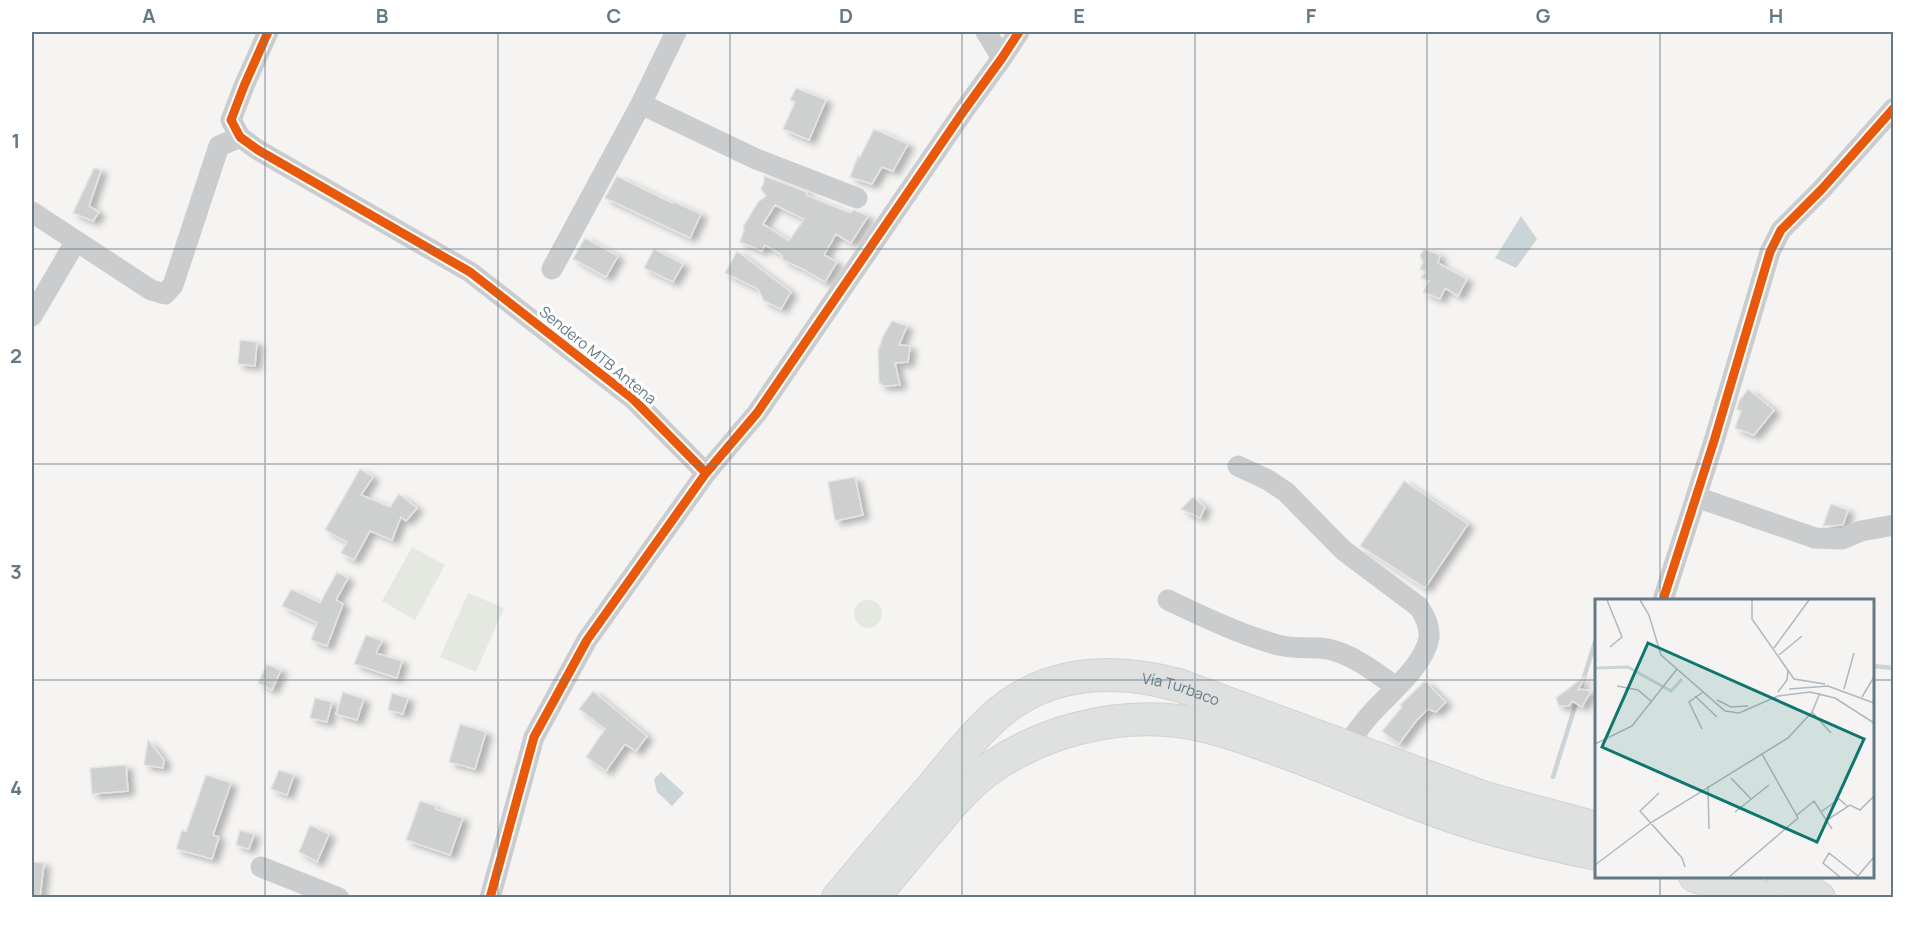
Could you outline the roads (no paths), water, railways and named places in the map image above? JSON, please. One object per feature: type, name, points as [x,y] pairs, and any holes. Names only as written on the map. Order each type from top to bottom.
[{"type":"highway","name":"Vía Turbaco","points":[[837,897],[991,719],[1013,702],[1035,690],[1055,682],[1093,675],[1128,675],[1178,685],[1485,798],[1595,828]]},
{"type":"highway","name":"Vía Turbaco","points":[[872,897],[957,798],[991,768],[1023,749],[1059,734],[1096,724],[1131,720],[1169,720],[1229,732],[1460,819],[1516,836],[1595,854]]},
{"type":"highway","points":[[1702,878],[1766,897]]},
{"type":"highway","points":[[1786,878],[1819,897]]},
{"type":"street","points":[[32,212],[151,290],[165,294],[173,285],[219,146],[240,137],[231,120],[268,32]]},
{"type":"street","points":[[552,269],[641,104],[676,32]]},
{"type":"street","points":[[986,32],[1002,58]]},
{"type":"street","points":[[490,897],[534,737],[587,640],[706,473],[757,413],[1019,32]]},
{"type":"street","points":[[641,104],[756,159],[857,198]]},
{"type":"street","points":[[1663,599],[1770,252],[1782,230],[1822,189],[1893,108]]},
{"type":"street","name":"Sendero MTB Antena","points":[[240,137],[258,150],[470,272],[633,399],[706,473]]},
{"type":"street","points":[[32,316],[76,241]]},
{"type":"street","points":[[1238,466],[1268,480],[1286,492],[1343,550],[1419,607],[1426,619],[1429,635],[1426,650],[1413,669],[1368,717],[1346,746]]},
{"type":"street","points":[[1696,497],[1815,538],[1842,539],[1861,531],[1893,525]]},
{"type":"street","points":[[1168,600],[1214,622],[1268,642],[1294,649],[1320,648],[1343,653],[1396,687]]},
{"type":"street","points":[[261,867],[339,897]]},
{"type":"waterway","points":[[1553,777],[1595,642]]},
{"type":"waterway","points":[[1874,666],[1894,668]]}]
